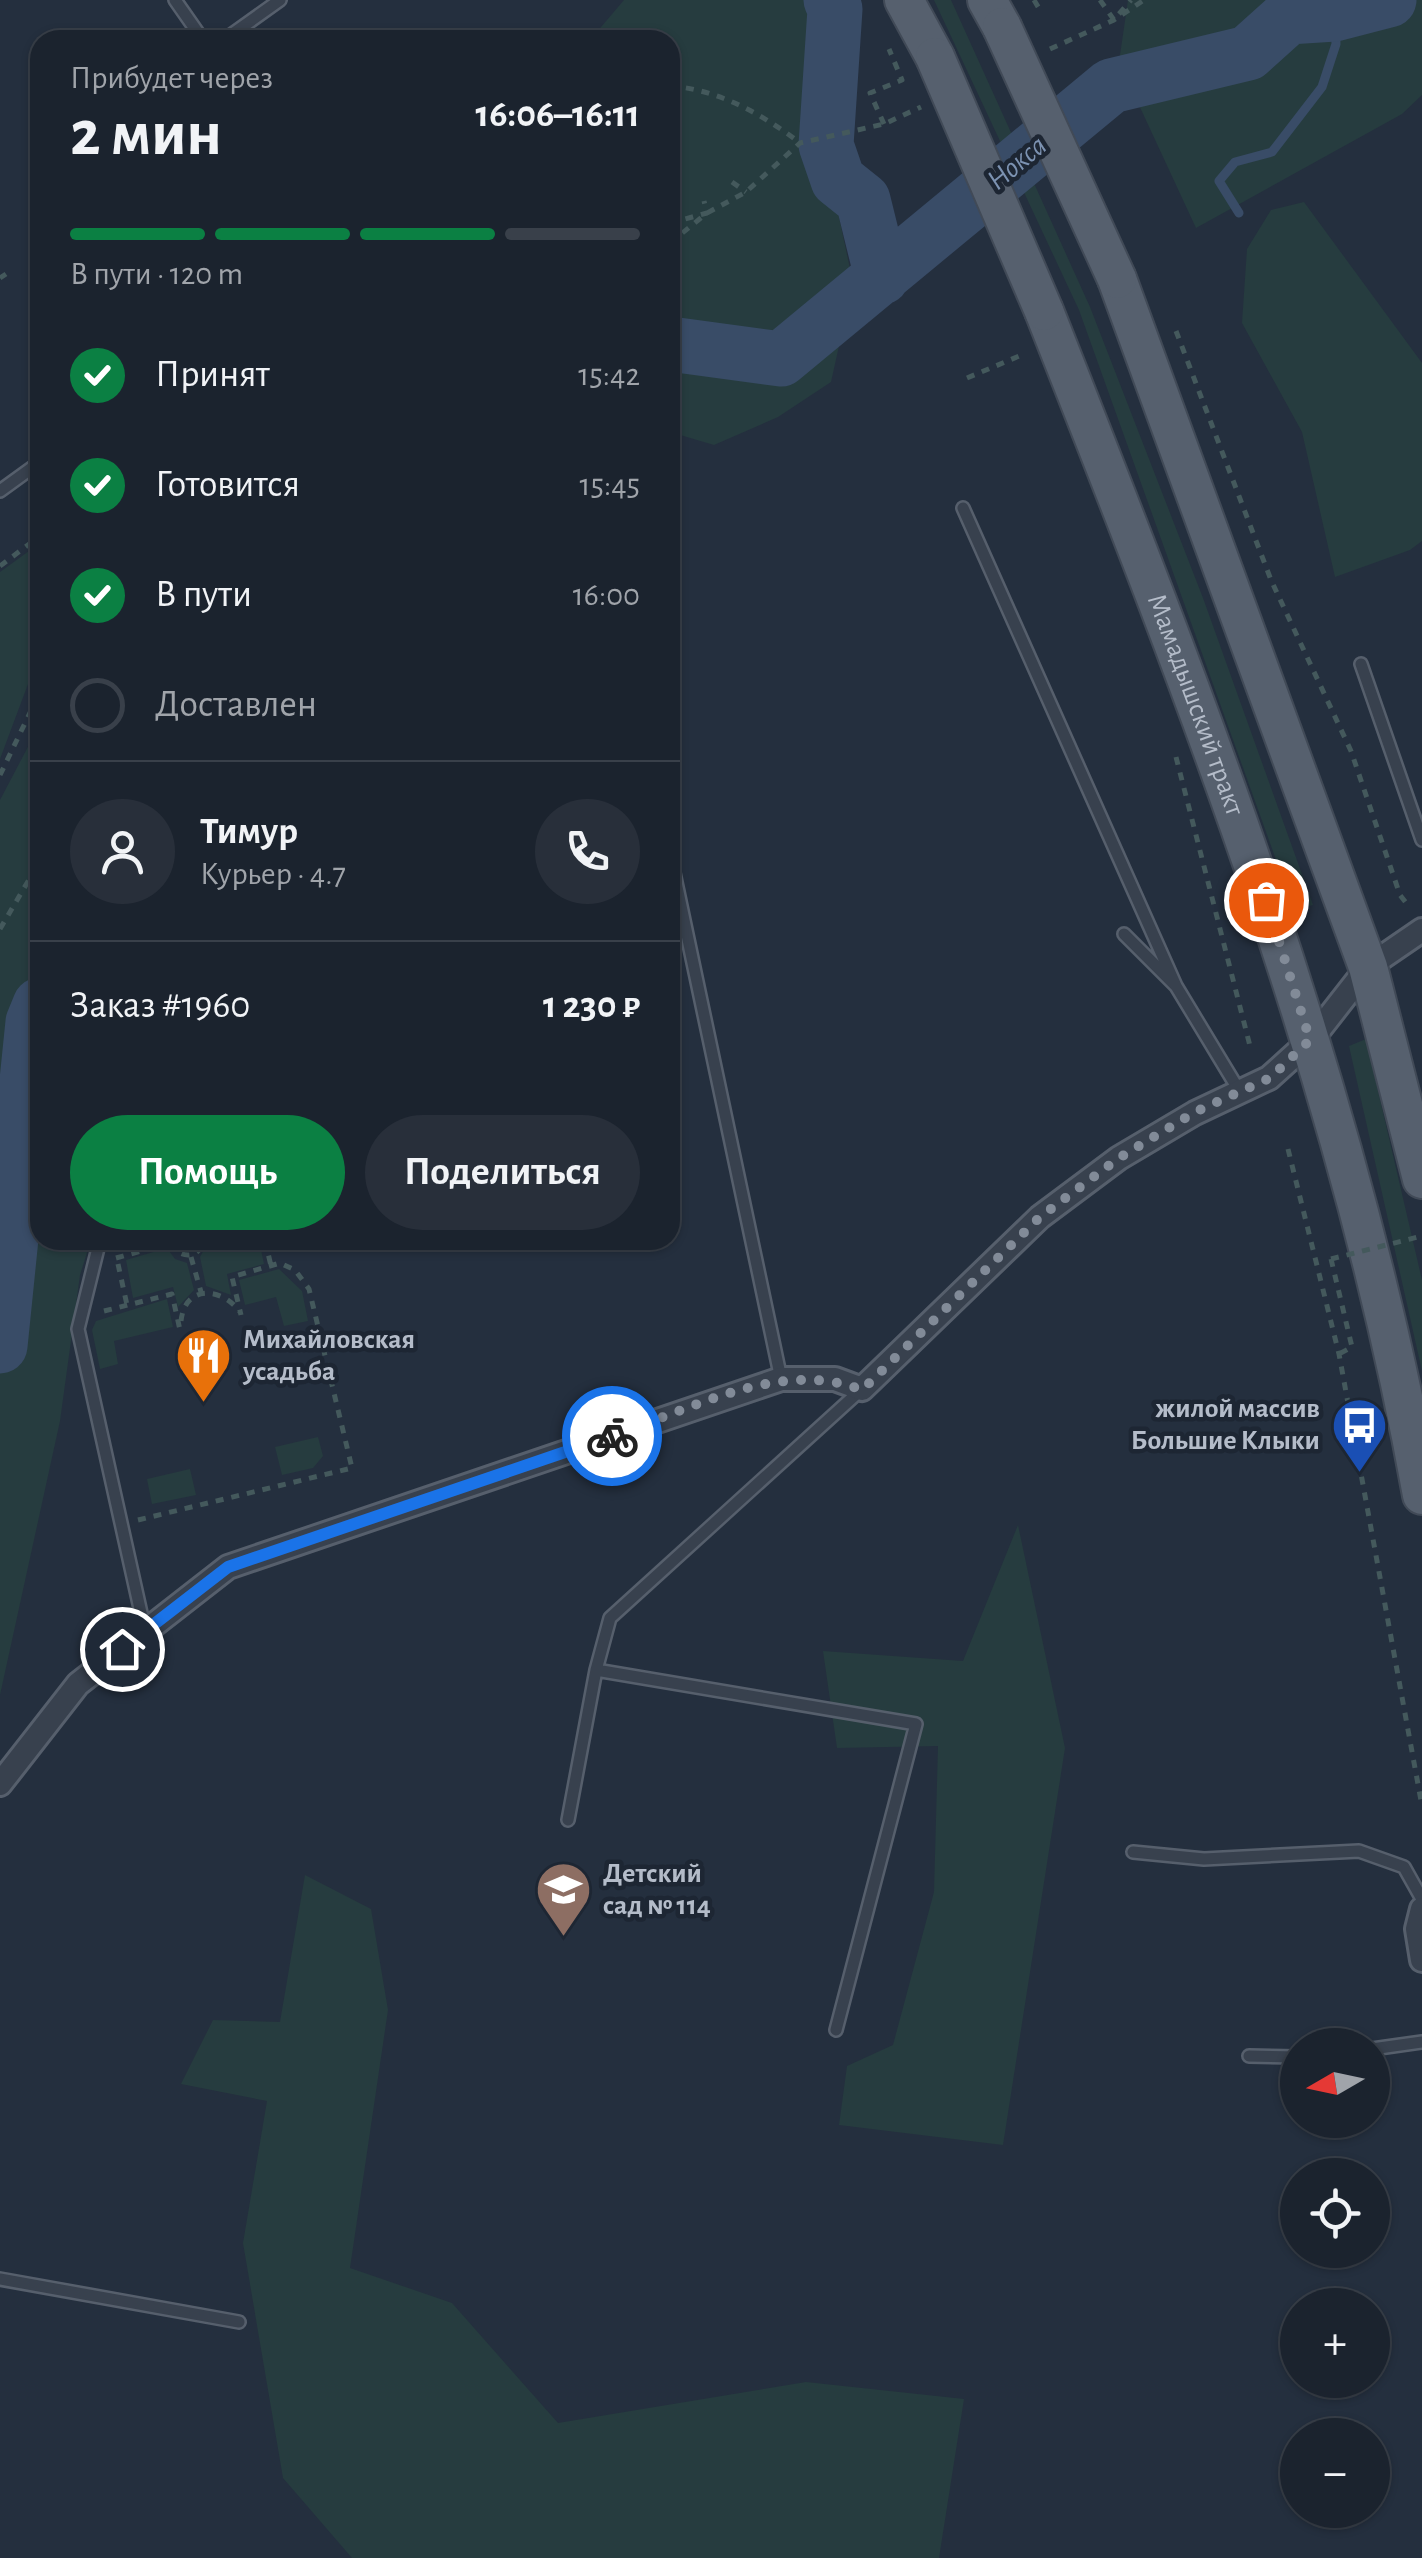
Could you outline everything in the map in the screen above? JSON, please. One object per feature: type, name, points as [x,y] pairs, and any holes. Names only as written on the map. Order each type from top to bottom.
[{"type":"main road","name":"Мамадышский тракт","points":[[904,0],[935,58],[1044,311],[1192,684],[1310,1040],[1393,1350],[1422,1495]]},
{"type":"main road","points":[[995,14],[1117,279],[1368,967],[1422,1179]]},
{"type":"street","points":[[0,1784],[78,1684],[228,1567],[781,1379],[835,1379],[862,1390],[1040,1217],[1119,1158],[1195,1112],[1270,1078],[1310,1040],[1368,967],[1419,922]]},
{"type":"street","points":[[1422,1908],[1417,1928],[1422,1960]]},
{"type":"lane","points":[[175,0],[196,30]]},
{"type":"lane","points":[[238,30],[280,0]]},
{"type":"lane","points":[[0,492],[30,470]]},
{"type":"lane","points":[[963,508],[1176,986],[1240,1092]]},
{"type":"lane","points":[[1361,664],[1422,840]]},
{"type":"lane","points":[[680,901],[781,1379]]},
{"type":"lane","points":[[1124,934],[1176,986]]},
{"type":"lane","points":[[98,1250],[78,1329],[145,1632]]},
{"type":"lane","points":[[568,1820],[596,1670],[610,1618],[862,1390]]},
{"type":"lane","points":[[596,1670],[916,1724],[836,2030]]},
{"type":"lane","points":[[1133,1852],[1204,1859],[1359,1851],[1404,1867],[1422,1900]]},
{"type":"lane","points":[[1390,2046],[1422,2042]]},
{"type":"lane","points":[[1249,2056],[1280,2057]]},
{"type":"lane","points":[[0,2279],[239,2322]]},
{"type":"path","points":[[1034,0],[1040,10]]},
{"type":"path","points":[[1100,0],[1114,20]]},
{"type":"path","points":[[1114,20],[1131,0]]},
{"type":"path","points":[[1114,20],[1144,0]]},
{"type":"path","points":[[884,124],[870,93],[902,80]]},
{"type":"path","points":[[680,87],[767,117],[800,144]]},
{"type":"path","points":[[680,235],[706,213],[746,192],[800,144],[863,130]]},
{"type":"path","points":[[732,182],[746,192]]},
{"type":"path","points":[[704,201],[706,213]]},
{"type":"path","points":[[680,220],[706,213]]},
{"type":"path","points":[[1171,320],[1271,580],[1351,751],[1400,895],[1419,922]]},
{"type":"path","points":[[1018,340],[1031,372]]},
{"type":"path","points":[[967,378],[1024,354]]},
{"type":"path","points":[[0,566],[30,544]]},
{"type":"path","points":[[0,774],[30,712]]},
{"type":"path","points":[[1172,742],[1250,1046]]},
{"type":"path","points":[[0,928],[30,878]]},
{"type":"path","points":[[1288,1148],[1338,1354],[1422,1806]]},
{"type":"path","points":[[1338,1354],[1352,1347],[1331,1258],[1422,1236]]},
{"type":"path","points":[[114,1250],[127,1305]]},
{"type":"path","points":[[116,1258],[143,1250]]},
{"type":"path","points":[[175,1250],[191,1256]]},
{"type":"path","points":[[191,1256],[196,1250]]},
{"type":"path","points":[[267,1250],[271,1266]]},
{"type":"path","points":[[191,1256],[201,1292]]},
{"type":"path","points":[[94,1314],[172,1294],[180,1330],[188,1301],[201,1292],[214,1291],[226,1297],[241,1315],[232,1277],[280,1263],[295,1270],[309,1289],[352,1468],[128,1522]]},
{"type":"green space","points":[[624,0],[837,0],[858,45],[831,179],[853,283],[831,382],[778,417],[714,445],[680,435],[680,30],[598,30]]},
{"type":"green space","points":[[934,0],[951,0],[1090,307],[1203,598],[1313,905],[1294,910],[1079,310]]},
{"type":"green space","points":[[1128,0],[1422,0],[1422,95],[1402,114],[1196,228],[1119,62]]},
{"type":"green space","points":[[1304,202],[1422,363],[1422,541],[1410,550],[1335,577],[1302,432],[1242,323],[1247,249],[1271,210]]},
{"type":"green space","points":[[30,550],[30,679],[0,759],[0,572]]},
{"type":"green space","points":[[30,743],[30,1250],[88,1250],[80,1275],[60,1421],[0,1695],[0,800]]},
{"type":"green space","points":[[1366,1039],[1422,1280],[1422,1371],[1349,1046]]},
{"type":"green space","points":[[168,1250],[175,1259],[187,1263],[194,1290],[178,1307],[173,1287],[133,1298],[126,1260]]},
{"type":"green space","points":[[204,1250],[261,1250],[264,1264],[227,1274],[231,1295],[206,1286],[200,1257]]},
{"type":"green space","points":[[279,1269],[302,1291],[308,1321],[284,1326],[276,1297],[245,1305],[239,1280]]},
{"type":"green space","points":[[167,1299],[173,1327],[114,1341],[118,1364],[100,1369],[92,1330],[96,1321]]},
{"type":"green space","points":[[318,1437],[323,1456],[313,1468],[282,1475],[275,1447]]},
{"type":"green space","points":[[190,1469],[196,1495],[152,1504],[147,1479]]},
{"type":"green space","points":[[1018,1525],[1065,1748],[1003,2145],[839,2125],[847,2066],[893,2045],[934,1892],[938,1746],[837,1748],[823,1651],[963,1661]]},
{"type":"green space","points":[[305,1875],[371,1909],[388,2010],[350,2268],[452,2303],[558,2423],[806,2382],[964,2399],[939,2558],[352,2558],[283,2478],[243,2243],[267,2101],[181,2084],[213,2020],[280,2022]]},
{"type":"waterway","points":[[831,0],[835,9],[826,145],[838,180],[863,200],[882,277]]},
{"type":"waterway","name":"Нокса","points":[[680,345],[781,359],[1111,86],[1248,53],[1288,17],[1335,14],[1389,0]]},
{"type":"waterway","points":[[1239,213],[1219,181],[1235,162],[1272,152],[1322,87],[1336,44],[1335,14]]},
{"type":"waterway","name":"Нокса","points":[[0,1346],[30,1051]]},
{"type":"way so far","points":[[612,1436],[781,1379],[835,1379],[862,1390],[1040,1217],[1119,1158],[1195,1112],[1270,1078],[1310,1040],[1266,900]]},
{"type":"place","name":"Михайловская усадьба","points":[[204,1405]]},
{"type":"place","name":"жилой массив Большие Клыки","points":[[1359,1474]]},
{"type":"place","name":"Детский сад № 114","points":[[564,1939]]},
{"type":"route","points":[[122,1649],[228,1567],[612,1436]]}]
